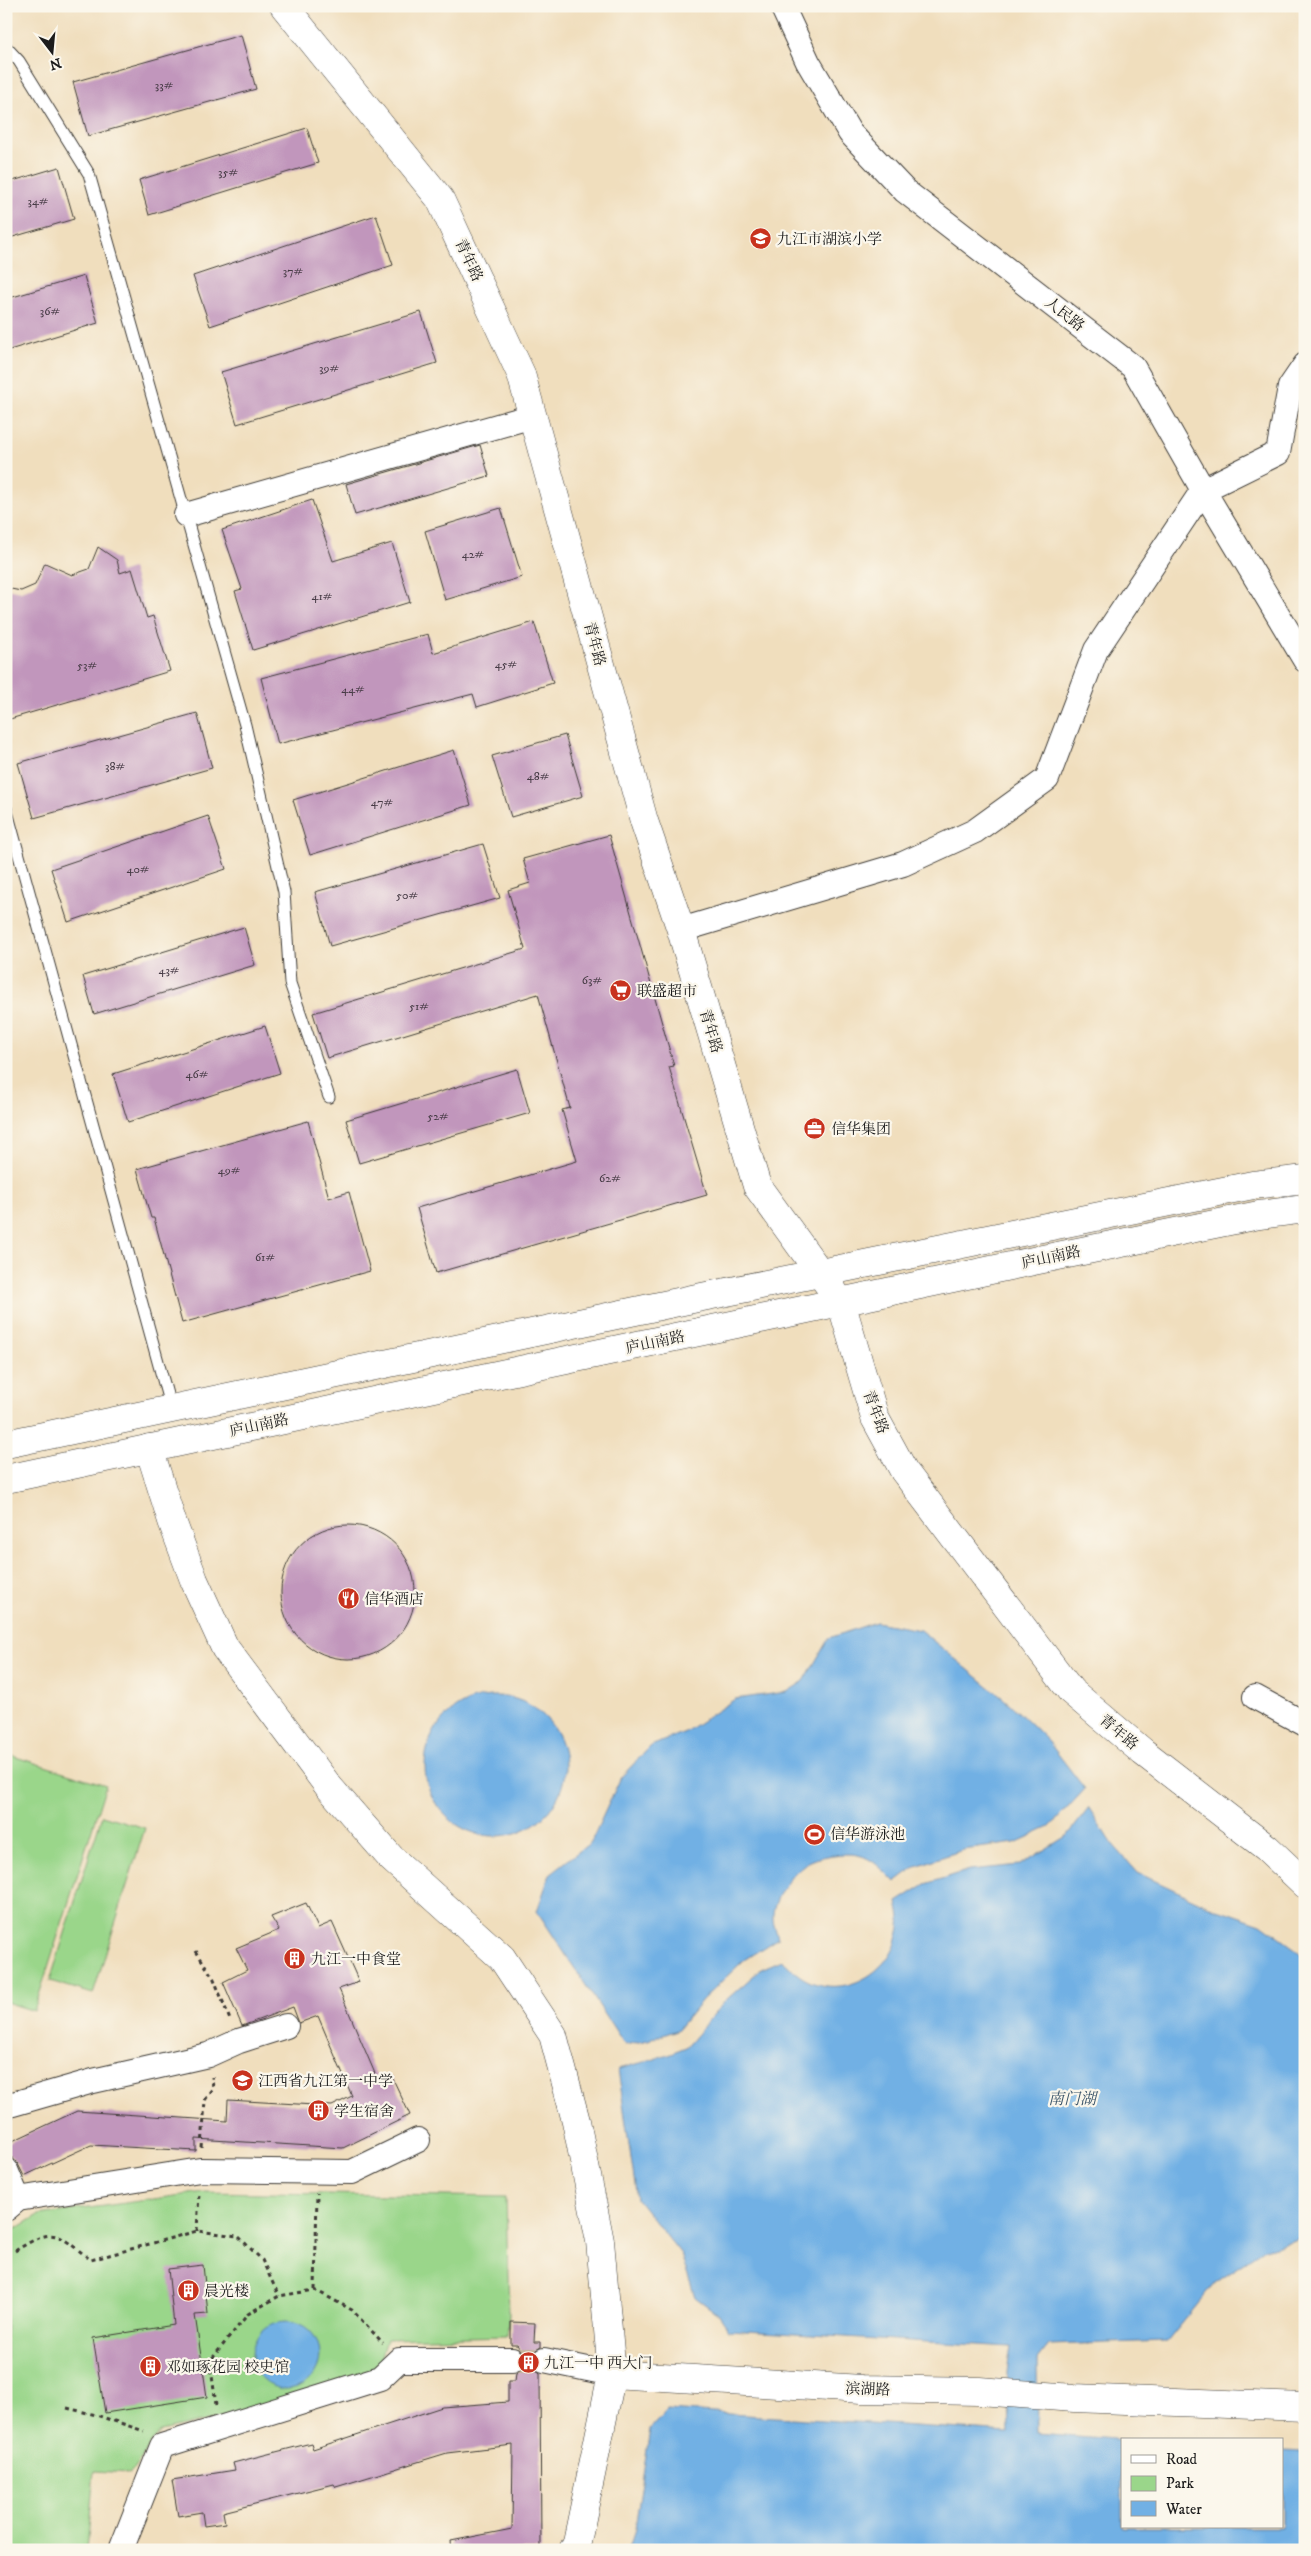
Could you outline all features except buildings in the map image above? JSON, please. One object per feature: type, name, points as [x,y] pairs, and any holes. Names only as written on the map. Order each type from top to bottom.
[{"type":"main road","name":"青年路","points":[[284,6],[440,199],[521,374],[644,821],[681,930],[758,1186],[841,1302],[875,1418],[904,1471],[1071,1691],[1143,1752],[1267,1848],[1305,1884]]},
{"type":"main road","name":"庐山南路","points":[[6,1444],[820,1273],[1254,1185],[1305,1179]]},
{"type":"main road","name":"庐山南路","points":[[6,1479],[841,1302],[1250,1217],[1305,1209]]},
{"type":"main road","points":[[150,1448],[175,1529],[194,1580],[225,1648],[329,1787],[391,1858],[502,1958],[553,2035],[576,2121],[600,2241],[612,2374],[577,2542],[573,2550]]},
{"type":"main road","name":"滨湖路","points":[[612,2374],[862,2389],[979,2391],[1074,2398],[1305,2407]]},
{"type":"street","name":"人民路","points":[[782,6],[808,62],[850,133],[905,191],[1133,367],[1203,490],[1305,660]]},
{"type":"street","points":[[681,930],[903,864],[975,831],[1047,779],[1096,650],[1203,490],[1278,453],[1290,388],[1305,365]]},
{"type":"street","points":[[186,515],[533,416]]},
{"type":"street","points":[[1255,1697],[1305,1724]]},
{"type":"street","points":[[6,2106],[93,2081],[208,2055],[239,2041],[286,2026]]},
{"type":"street","points":[[6,2170],[12,2204],[200,2170],[352,2172],[418,2140]]},
{"type":"street","points":[[121,2550],[162,2446],[380,2378],[399,2360],[512,2360]]},
{"type":"street","points":[[544,2360],[612,2374]]},
{"type":"lane","points":[[6,47],[19,61],[89,174],[245,725],[284,892],[290,983],[329,1098]]},
{"type":"lane","points":[[6,808],[171,1409]]},
{"type":"path","points":[[196,1951],[214,1979],[239,2041]]},
{"type":"path","points":[[198,2231],[205,2100],[213,2089],[208,2055]]},
{"type":"path","points":[[315,2290],[317,2171]]},
{"type":"path","points":[[15,2251],[39,2236],[59,2235],[91,2260],[198,2231],[238,2236],[262,2260],[279,2296]]},
{"type":"path","points":[[219,2428],[210,2361],[248,2314],[279,2296],[315,2290],[352,2310],[399,2360]]},
{"type":"path","points":[[66,2408],[96,2415],[146,2432],[162,2446]]},
{"type":"green space","points":[[6,1754],[106,1785],[34,2011],[6,2002]]},
{"type":"green space","points":[[102,1815],[145,1828],[93,1994],[50,1981]]},
{"type":"green space","points":[[204,2192],[506,2197],[509,2314],[507,2336],[387,2339],[377,2373],[256,2410],[161,2431],[130,2473],[94,2471],[87,2550],[6,2550],[6,2235],[39,2215]]},
{"type":"water","name":"信华游泳池","points":[[876,1622],[920,1630],[1010,1704],[1048,1741],[1085,1789],[1050,1827],[1015,1843],[963,1850],[916,1866],[895,1882],[874,1862],[858,1855],[831,1855],[810,1861],[788,1881],[775,1904],[773,1919],[778,1938],[744,1960],[702,2000],[677,2030],[652,2039],[625,2045],[537,1911],[550,1874],[591,1842],[621,1777],[651,1746],[685,1732],[735,1699],[787,1692],[804,1681],[829,1638]]},
{"type":"water","points":[[495,1696],[522,1702],[534,1708],[544,1717],[553,1727],[559,1739],[565,1766],[559,1793],[553,1805],[544,1815],[534,1824],[522,1830],[495,1836],[468,1830],[456,1824],[446,1815],[437,1805],[431,1793],[425,1766],[431,1739],[437,1727],[446,1717],[456,1708],[468,1702]]},
{"type":"water","name":"南门湖","points":[[1089,1808],[1109,1840],[1138,1873],[1209,1906],[1261,1924],[1297,1950],[1305,1960],[1305,2237],[1264,2249],[1215,2282],[1167,2341],[1049,2345],[1037,2360],[1038,2433],[1121,2440],[1121,2528],[1284,2528],[1284,2451],[1305,2452],[1305,2550],[628,2550],[635,2529],[650,2429],[667,2410],[1009,2432],[1007,2371],[1011,2347],[729,2330],[718,2314],[695,2297],[681,2254],[637,2199],[618,2069],[655,2059],[686,2047],[726,2000],[761,1969],[782,1960],[800,1976],[815,1983],[830,1986],[846,1985],[860,1980],[874,1972],[894,1948],[900,1924],[897,1902],[925,1884],[970,1870],[1020,1865],[1068,1835]]},
{"type":"water","points":[[286,2321],[299,2324],[310,2331],[317,2342],[320,2355],[317,2368],[310,2379],[299,2386],[286,2389],[273,2386],[262,2379],[255,2368],[252,2355],[255,2342],[262,2331],[273,2324]]},
{"type":"tunnel","points":[[512,2360],[544,2360]]},
{"type":"place","name":"九江市湖滨小学","points":[[761,239]]},
{"type":"place","name":"联盛超市","points":[[621,991]]},
{"type":"place","name":"信华集团","points":[[815,1129]]},
{"type":"place","name":"信华酒店","points":[[348,1599]]},
{"type":"place","name":"信华游泳池","points":[[814,1834]]},
{"type":"place","name":"九江一中食堂","points":[[295,1959]]},
{"type":"place","name":"江西省九江第一中学","points":[[242,2081]]},
{"type":"place","name":"学生宿舍","points":[[318,2111]]},
{"type":"place","name":"晨光楼","points":[[188,2291]]},
{"type":"place","name":"九江一中 西大门","points":[[528,2363]]},
{"type":"place","name":"邓如琢花园 校史馆","points":[[150,2367]]}]
